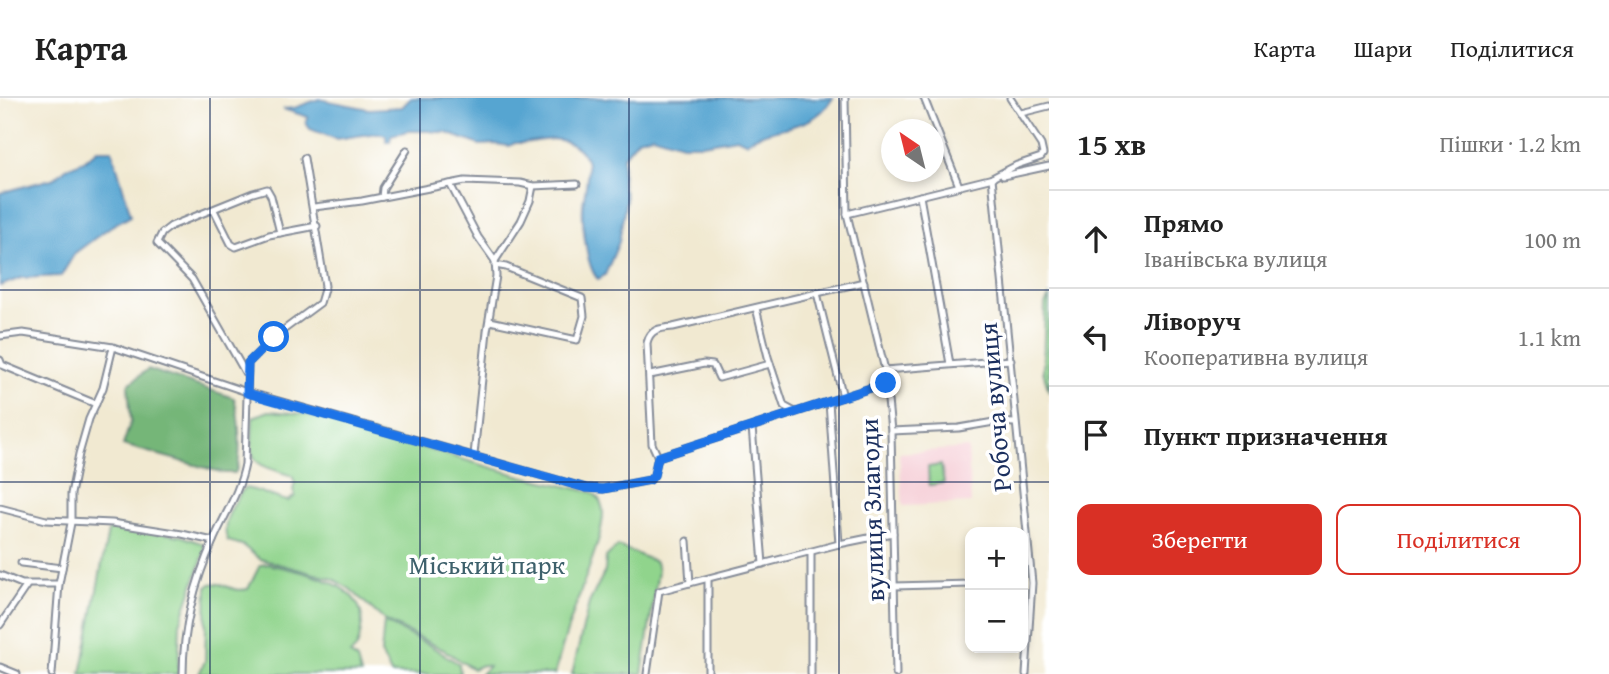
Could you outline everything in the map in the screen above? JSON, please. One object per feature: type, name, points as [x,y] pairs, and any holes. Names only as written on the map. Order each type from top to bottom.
[{"type":"street","name":"вулиця Злагоди","points":[[845,98],[847,214],[885,370],[891,432],[896,674]]},
{"type":"street","points":[[924,98],[959,186]]},
{"type":"street","points":[[992,178],[1044,154],[1041,145],[1010,98]]},
{"type":"street","points":[[1021,113],[1049,106]]},
{"type":"street","points":[[382,197],[383,188],[407,150]]},
{"type":"street","points":[[183,674],[183,643],[199,575],[242,481],[245,464],[248,363],[274,337],[320,303],[326,286],[304,158]]},
{"type":"street","points":[[847,214],[1049,166]]},
{"type":"street","name":"Робоча вулиця","points":[[992,178],[1032,583],[1026,674]]},
{"type":"street","points":[[314,207],[465,181],[533,186],[577,184]]},
{"type":"street","points":[[450,184],[495,263],[496,276],[474,455]]},
{"type":"street","points":[[495,263],[530,201],[533,186]]},
{"type":"street","points":[[247,380],[246,370],[192,279],[157,243],[162,233],[171,226],[253,193],[267,190],[280,233]]},
{"type":"street","points":[[920,196],[950,364]]},
{"type":"street","points":[[214,210],[231,244],[236,247],[280,233],[317,226]]},
{"type":"street","points":[[490,321],[577,340],[584,316],[582,298],[495,263]]},
{"type":"street","points":[[1,337],[23,334],[113,347],[247,393],[586,488],[603,489],[650,480],[654,475],[658,457],[652,444],[647,343],[651,333],[658,329],[863,282]]},
{"type":"street","points":[[817,293],[843,397]]},
{"type":"street","points":[[756,308],[784,406],[795,412]]},
{"type":"street","points":[[52,674],[59,584],[71,523],[71,494],[79,454],[103,388],[113,347]]},
{"type":"street","points":[[885,370],[1011,360]]},
{"type":"street","points":[[1,362],[96,404]]},
{"type":"street","points":[[650,375],[704,364],[713,365],[719,378],[770,364]]},
{"type":"street","points":[[658,457],[886,383]]},
{"type":"street","points":[[828,402],[839,544]]},
{"type":"street","points":[[891,432],[959,428],[994,422],[1015,423]]},
{"type":"street","points":[[752,427],[762,564]]},
{"type":"street","points":[[0,509],[23,516],[71,523],[112,523],[213,541]]},
{"type":"street","points":[[647,674],[659,591],[839,544],[893,533]]},
{"type":"street","points":[[687,541],[690,583]]},
{"type":"street","points":[[811,552],[811,674]]},
{"type":"street","points":[[21,564],[62,569]]},
{"type":"street","points":[[0,575],[27,585],[59,584]]},
{"type":"street","points":[[708,579],[708,674]]},
{"type":"street","points":[[894,586],[965,584]]},
{"type":"street","points":[[0,625],[27,585]]},
{"type":"street","points":[[0,667],[17,674]]},
{"type":"shaded area","points":[[968,448],[971,503],[903,506],[899,453]]},
{"type":"green space","points":[[1049,297],[1049,392],[1043,371],[1045,304]]},
{"type":"green space","points":[[148,369],[234,398],[239,436],[239,458],[235,473],[224,473],[123,445],[131,421],[128,385]]},
{"type":"green space","name":"Міський парк","points":[[269,411],[305,414],[517,475],[591,492],[597,496],[603,510],[599,536],[555,674],[481,674],[489,666],[482,665],[473,669],[444,650],[384,620],[350,589],[333,579],[260,559],[242,545],[228,541],[225,528],[227,520],[244,488],[288,501],[295,496],[292,476],[259,463],[253,453],[253,417]]},
{"type":"green space","points":[[941,465],[944,483],[929,485],[928,467]]},
{"type":"green space","points":[[113,526],[181,536],[204,544],[204,553],[180,624],[178,674],[81,674],[108,532]]},
{"type":"green space","name":"Міський парк","points":[[618,546],[656,562],[658,571],[642,674],[572,674],[589,603],[605,571],[606,557]]},
{"type":"green space","name":"Міський парк","points":[[269,564],[331,582],[345,590],[355,601],[361,614],[361,630],[357,647],[350,654],[357,660],[361,674],[199,674],[205,661],[207,587],[210,584],[220,584],[236,589],[248,589],[260,565]]},
{"type":"green space","name":"Міський парк","points":[[384,622],[459,664],[460,674],[391,674],[381,653]]},
{"type":"water","points":[[411,98],[833,98],[824,109],[803,123],[768,132],[746,142],[736,138],[703,144],[682,144],[652,135],[638,139],[623,157],[622,183],[626,199],[619,242],[605,275],[598,279],[590,265],[584,233],[586,159],[575,146],[552,139],[509,146],[480,145],[447,133],[429,131],[408,131],[391,135],[390,141],[386,142],[386,135],[377,133],[336,139],[310,129],[306,123],[308,117],[283,109],[319,99],[369,109],[402,107]]},
{"type":"water","points":[[97,150],[112,150],[131,215],[75,253],[61,276],[21,278],[0,286],[0,193],[55,178],[66,168],[84,161]]},
{"type":"route","points":[[274,337],[248,363],[247,393],[586,488],[603,489],[650,480],[654,475],[658,457],[886,383]]}]
